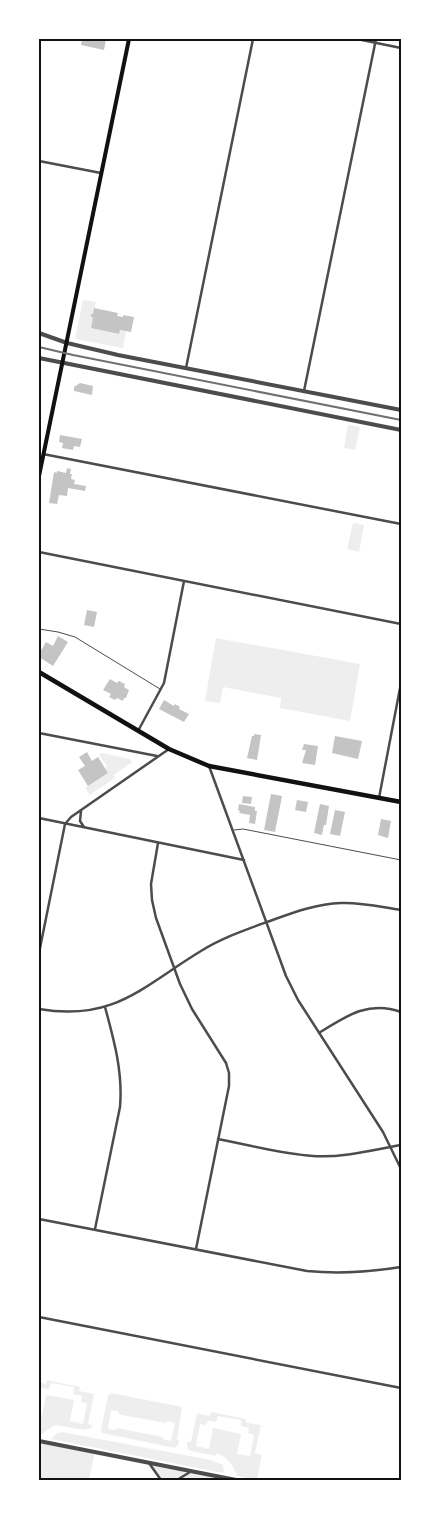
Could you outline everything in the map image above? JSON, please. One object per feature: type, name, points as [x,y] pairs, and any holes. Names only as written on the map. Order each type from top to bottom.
[{"type":"main road","points":[[39,476],[129,39]]},
{"type":"main road","points":[[39,672],[169,749],[209,766],[401,802]]},
{"type":"street","points":[[186,368],[253,39]]},
{"type":"street","points":[[357,39],[375,40],[401,48]]},
{"type":"street","points":[[304,391],[375,40]]},
{"type":"street","points":[[39,161],[102,173]]},
{"type":"street","points":[[39,333],[66,343],[401,410]]},
{"type":"street","points":[[39,358],[401,430]]},
{"type":"street","points":[[44,454],[401,524]]},
{"type":"street","points":[[39,552],[401,624]]},
{"type":"street","points":[[138,731],[164,683],[184,581]]},
{"type":"street","points":[[379,798],[401,683]]},
{"type":"street","points":[[39,733],[159,756]]},
{"type":"street","points":[[39,953],[65,824],[81,810],[169,749]]},
{"type":"street","points":[[209,766],[286,976],[298,1000],[383,1132],[401,1169]]},
{"type":"street","points":[[81,810],[80,821],[85,828]]},
{"type":"street","points":[[39,818],[244,860]]},
{"type":"street","points":[[158,843],[152,877],[152,900],[156,918],[192,1009],[228,1069],[228,1086],[196,1249]]},
{"type":"street","points":[[39,1009],[67,1012],[105,1007],[138,994],[219,941],[310,907],[326,904],[361,904],[401,910]]},
{"type":"street","points":[[95,1230],[120,1107],[121,1092],[119,1064],[105,1007]]},
{"type":"street","points":[[319,1033],[345,1017],[361,1010],[381,1008],[401,1012]]},
{"type":"street","points":[[218,1139],[314,1156],[339,1156],[401,1145]]},
{"type":"street","points":[[39,1218],[293,1269],[323,1273],[367,1272],[401,1267]]},
{"type":"street","points":[[39,1316],[401,1388]]},
{"type":"street","points":[[39,1442],[236,1480]]},
{"type":"street","points":[[149,1463],[161,1480]]},
{"type":"street","points":[[177,1480],[191,1472]]},
{"type":"lane","points":[[39,629],[75,637],[161,690]]},
{"type":"lane","points":[[233,830],[243,829],[401,860]]},
{"type":"shaded area","points":[[83,300],[96,302],[93,314],[91,314],[91,317],[93,317],[91,328],[118,334],[120,330],[126,331],[123,348],[75,339]]},
{"type":"shaded area","points":[[348,425],[360,427],[355,450],[344,448]]},
{"type":"shaded area","points":[[353,523],[364,525],[359,552],[347,549]]},
{"type":"shaded area","points":[[216,638],[360,664],[350,721],[280,708],[281,698],[223,687],[220,703],[205,701]]},
{"type":"shaded area","points":[[102,753],[130,759],[132,762],[114,775],[115,778],[90,795],[85,788],[108,773],[105,768],[107,766],[99,755]]},
{"type":"shaded area","points":[[47,1380],[80,1387],[79,1391],[94,1394],[88,1424],[92,1425],[91,1428],[85,1430],[56,1425],[39,1436],[39,1415],[42,1416],[46,1395],[74,1400],[70,1421],[83,1424],[87,1403],[81,1402],[82,1396],[73,1394],[74,1387],[51,1383],[49,1389],[41,1388],[39,1393],[39,1382],[46,1384]]},
{"type":"shaded area","points":[[111,1393],[182,1407],[177,1440],[179,1440],[178,1445],[175,1448],[102,1433],[108,1396]],"holes":[[[111,1410],[122,1415],[175,1423],[171,1441],[163,1439],[163,1437],[116,1428],[115,1430],[108,1429]]]},
{"type":"shaded area","points":[[211,1412],[246,1419],[246,1423],[261,1425],[255,1453],[262,1455],[257,1480],[237,1476],[230,1462],[216,1453],[216,1456],[188,1449],[187,1442],[191,1442],[197,1413],[210,1416]],"holes":[[[218,1416],[241,1420],[241,1426],[249,1428],[248,1433],[254,1435],[250,1456],[237,1454],[241,1434],[213,1428],[209,1449],[196,1446],[200,1424],[206,1425],[208,1421],[216,1422]]]},
{"type":"shaded area","points":[[62,1432],[211,1460],[223,1465],[224,1471],[223,1473],[51,1439],[56,1434]]},
{"type":"shaded area","points":[[39,1441],[95,1452],[89,1480],[39,1480]]},
{"type":"shaded area","points":[[149,1463],[236,1480],[161,1480]]},
{"type":"building","points":[[82,39],[106,39],[104,50],[81,45]]},
{"type":"building","points":[[94,308],[118,313],[117,316],[134,317],[131,332],[120,330],[119,334],[91,328],[93,317],[91,317],[91,314],[93,314]]},
{"type":"building","points":[[80,383],[93,386],[92,395],[74,391],[74,387]]},
{"type":"building","points":[[60,435],[82,439],[80,447],[74,446],[73,450],[62,448],[63,443],[59,442]]},
{"type":"building","points":[[67,468],[71,469],[71,479],[75,480],[74,484],[86,486],[85,491],[68,488],[67,496],[59,495],[57,504],[49,503],[54,472],[66,473]]},
{"type":"building","points":[[87,610],[97,612],[94,627],[84,625]]},
{"type":"building","points":[[58,636],[68,642],[53,666],[39,657],[39,654],[46,642],[53,646]]},
{"type":"building","points":[[110,679],[117,683],[119,681],[125,684],[124,687],[129,690],[123,701],[109,697],[111,694],[103,690]]},
{"type":"building","points":[[164,700],[174,706],[175,704],[180,707],[179,709],[189,714],[184,722],[159,709]]},
{"type":"building","points":[[254,734],[261,735],[257,760],[247,758]]},
{"type":"building","points":[[335,736],[362,741],[358,759],[332,753]]},
{"type":"building","points":[[304,744],[318,746],[315,765],[302,763],[306,750],[302,750]]},
{"type":"building","points":[[87,752],[92,761],[98,757],[108,773],[88,786],[78,770],[85,766],[79,757]]},
{"type":"building","points":[[271,794],[282,796],[275,832],[264,830]]},
{"type":"building","points":[[243,796],[252,797],[251,804],[242,803]]},
{"type":"building","points":[[297,800],[308,802],[306,812],[295,810]]},
{"type":"building","points":[[239,804],[255,807],[255,811],[257,811],[255,824],[249,823],[250,815],[239,813]]},
{"type":"building","points":[[320,804],[329,806],[326,825],[324,825],[322,835],[314,833]]},
{"type":"building","points":[[335,810],[345,812],[340,836],[330,834]]},
{"type":"building","points":[[381,819],[391,821],[388,838],[378,835]]},
{"type":"railway","points":[[39,347],[401,420]]}]
